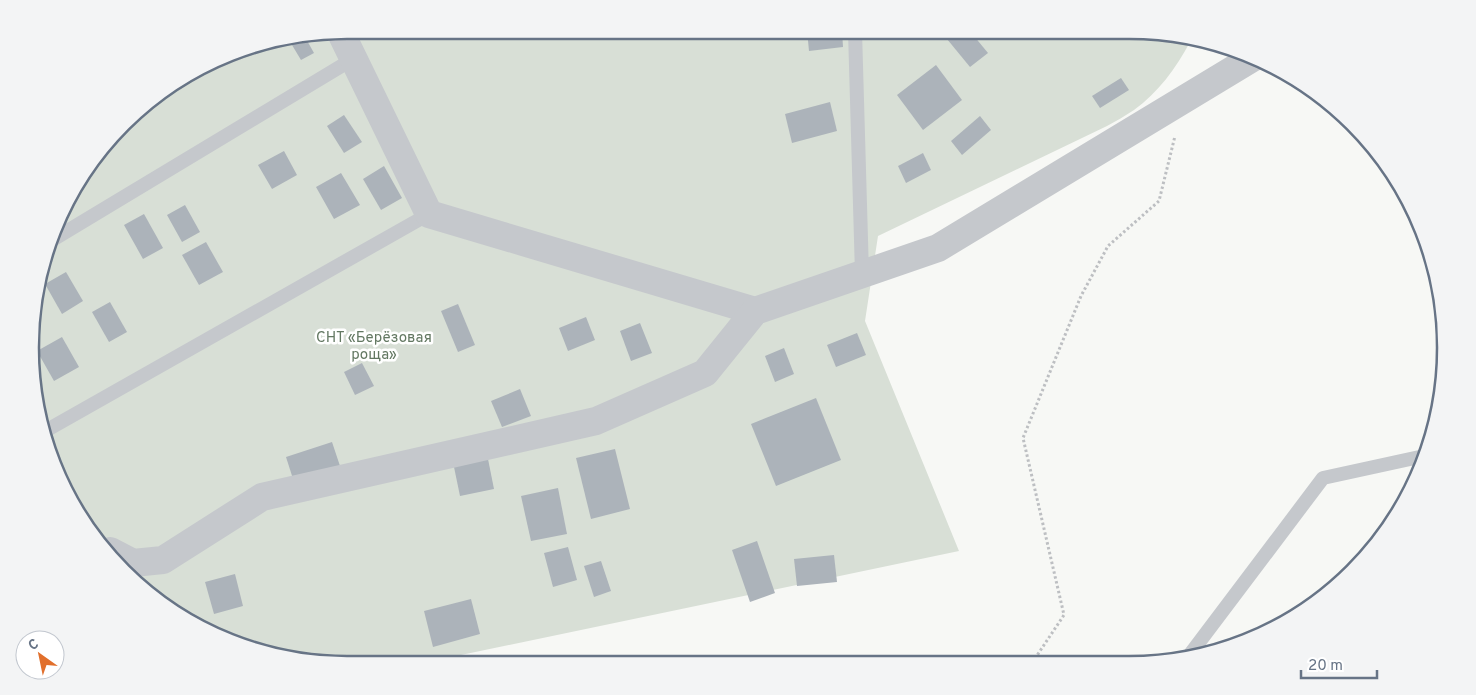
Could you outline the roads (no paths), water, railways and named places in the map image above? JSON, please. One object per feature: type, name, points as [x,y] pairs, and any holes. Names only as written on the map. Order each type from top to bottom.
[{"type":"street","points":[[344,39],[429,214],[755,311]]},
{"type":"street","points":[[120,556],[133,563],[163,560],[262,498],[596,421],[705,373],[755,311],[938,248],[1246,62]]},
{"type":"lane","points":[[855,39],[862,274]]},
{"type":"lane","points":[[60,236],[353,59]]},
{"type":"lane","points":[[49,429],[429,214]]},
{"type":"lane","points":[[1194,649],[1323,478],[1417,457]]},
{"type":"park label","name":"СНТ «Берёзовая роща»","points":[[374,346]]}]
